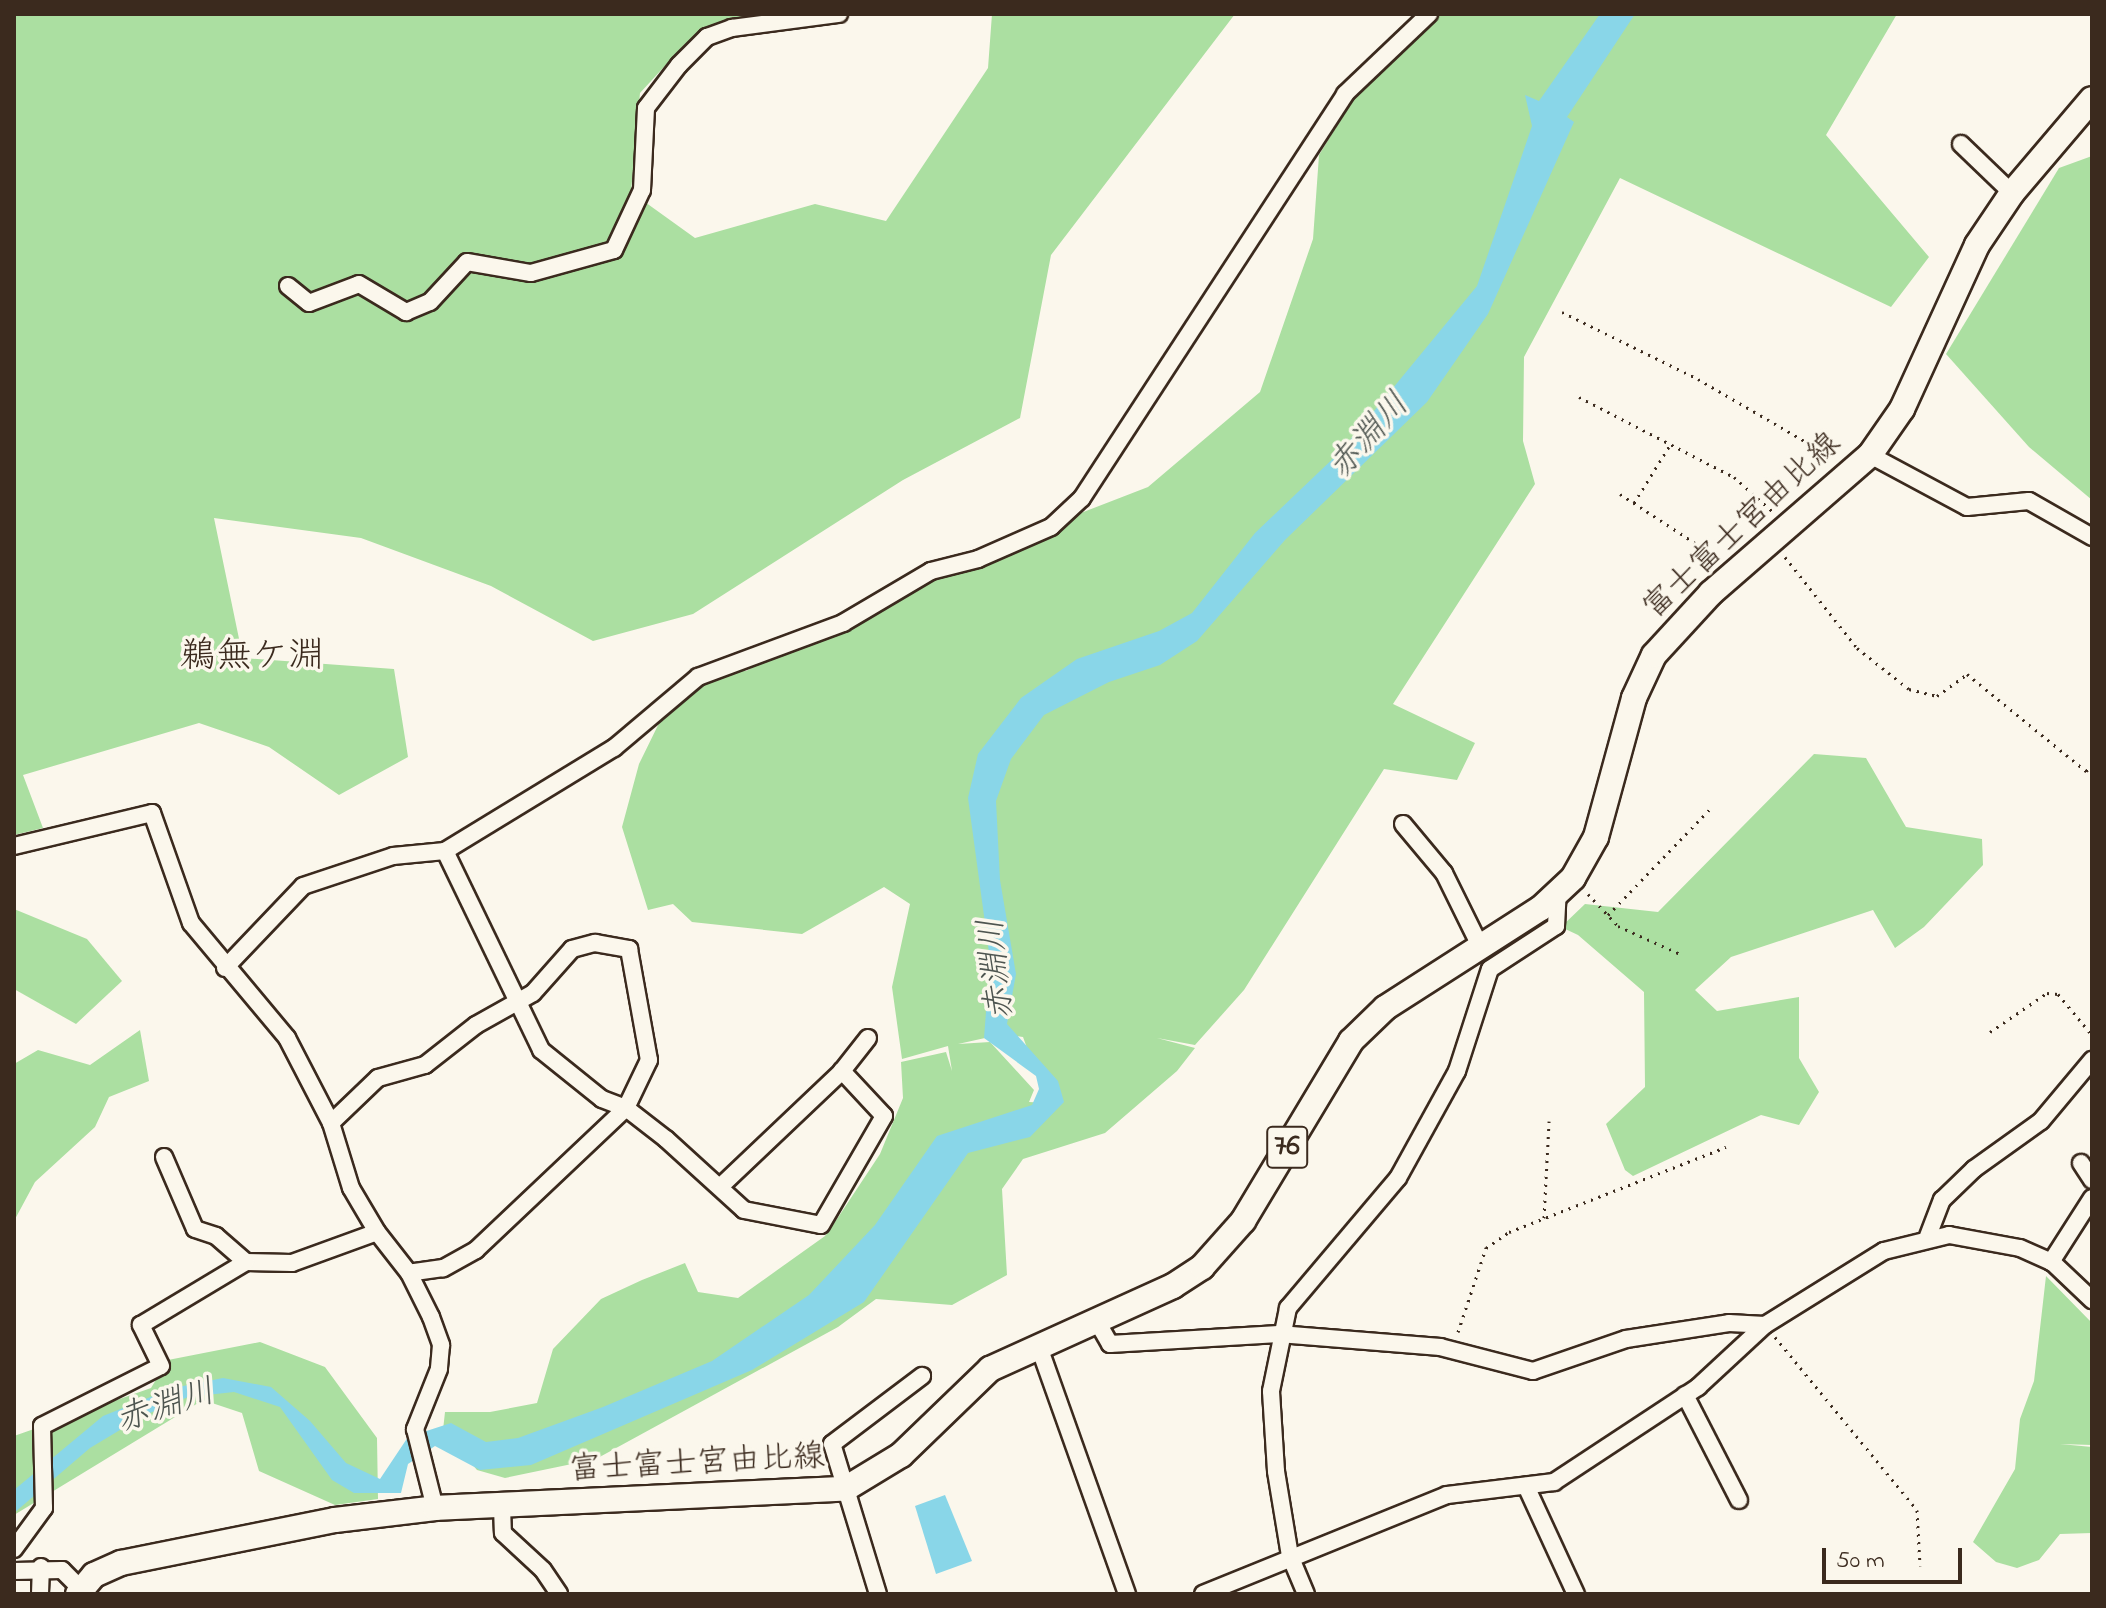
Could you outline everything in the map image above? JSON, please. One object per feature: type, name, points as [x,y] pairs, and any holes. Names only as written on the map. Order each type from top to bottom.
[{"type":"main road","name":"富士富士宮由比線","points":[[80,1591],[94,1575],[121,1563],[335,1520],[435,1508],[845,1489],[901,1455],[990,1369],[1095,1318],[1173,1286],[1202,1267],[1243,1221],[1351,1041],[1385,1008],[1566,886],[1596,837],[1634,698],[1654,655],[1678,624],[1862,463],[1902,409],[1977,245],[2012,193],[2092,99]]},
{"type":"street","points":[[288,286],[309,303],[359,284],[406,312],[430,302],[456,268],[467,262],[531,273],[614,250],[631,222],[642,190],[646,108],[679,65],[707,37],[732,28],[839,14]]},
{"type":"street","points":[[225,968],[288,895],[303,886],[393,856],[445,851],[614,748],[698,677],[843,623],[931,571],[978,559],[1051,527],[1082,498],[1345,94],[1429,14]]},
{"type":"street","points":[[1961,144],[2012,193]]},
{"type":"street","points":[[1862,463],[1967,507],[2029,501],[2092,537]]},
{"type":"street","points":[[14,846],[152,813],[191,923],[225,968],[287,1038],[331,1123],[351,1188],[377,1232],[409,1273],[441,1345],[435,1387],[421,1403],[415,1429],[435,1508]]},
{"type":"street","points":[[1403,824],[1444,873],[1480,946]]},
{"type":"street","points":[[445,851],[541,1050],[602,1099],[626,1108],[722,1185],[744,1210],[821,1225],[884,1116],[842,1071]]},
{"type":"street","points":[[1306,1594],[1290,1556],[1271,1391],[1279,1334],[1288,1308],[1405,1166],[1457,1071],[1490,969],[1556,926],[1566,886]]},
{"type":"street","points":[[331,1123],[378,1078],[425,1065],[519,999],[533,993],[572,949],[595,943],[629,949],[649,1060],[626,1108],[476,1250],[443,1268],[409,1273]]},
{"type":"street","points":[[722,1185],[842,1071],[868,1038]]},
{"type":"street","points":[[1928,1236],[1942,1200],[1974,1169],[2041,1121],[2092,1060]]},
{"type":"street","points":[[164,1157],[195,1229],[216,1236],[246,1262]]},
{"type":"street","points":[[2081,1163],[2092,1180]]},
{"type":"street","points":[[2051,1262],[2092,1198]]},
{"type":"street","points":[[14,1549],[44,1508],[42,1426],[161,1366],[141,1325],[246,1262],[292,1263],[377,1232]]},
{"type":"street","points":[[1203,1594],[1290,1556],[1447,1495],[1554,1482],[1685,1395],[1765,1325],[1884,1251],[1928,1236],[2020,1248],[2051,1262],[2092,1300]]},
{"type":"street","points":[[1095,1318],[1110,1344],[1279,1334],[1452,1351],[1533,1371],[1626,1339],[1729,1323],[1765,1325]]},
{"type":"street","points":[[1038,1344],[1127,1594]]},
{"type":"street","points":[[878,1594],[832,1444],[922,1376]]},
{"type":"street","points":[[1685,1395],[1739,1500]]},
{"type":"street","points":[[1526,1486],[1576,1594]]},
{"type":"street","points":[[502,1507],[503,1533],[543,1570],[559,1594]]},
{"type":"street","points":[[14,1571],[41,1567],[62,1570],[80,1591]]},
{"type":"street","points":[[40,1594],[41,1567]]},
{"type":"path","points":[[1562,312],[1862,463]]},
{"type":"path","points":[[1579,397],[1734,477],[1781,534],[1857,648],[1909,689],[1937,696],[1967,674],[2086,771],[2092,766]]},
{"type":"path","points":[[1634,503],[1670,444]]},
{"type":"path","points":[[1620,494],[1737,571]]},
{"type":"path","points":[[1608,915],[1709,810]]},
{"type":"path","points":[[1566,886],[1608,915],[1618,926],[1680,954]]},
{"type":"path","points":[[1990,1032],[2047,993],[2058,994],[2092,1035]]},
{"type":"path","points":[[1544,1218],[1549,1121]]},
{"type":"path","points":[[1452,1351],[1486,1248],[1509,1232],[1726,1147]]},
{"type":"path","points":[[1765,1325],[1917,1510],[1920,1566]]},
{"type":"green space","points":[[14,14],[771,14],[685,44],[640,93],[631,192],[695,238],[815,204],[886,221],[988,68],[992,14],[1235,14],[1051,255],[1020,418],[903,480],[693,614],[593,641],[491,586],[361,538],[214,518],[243,658],[394,669],[408,757],[339,795],[269,747],[199,723],[23,775],[43,828],[14,835]]},
{"type":"green space","points":[[1439,14],[1897,14],[1826,135],[1929,257],[1891,307],[1620,178],[1524,357],[1523,441],[1535,484],[1393,704],[1475,743],[1457,780],[1384,769],[1244,990],[1195,1045],[1157,1038],[1195,1048],[1177,1071],[1105,1133],[1023,1159],[1002,1189],[1007,1275],[952,1305],[876,1299],[838,1327],[596,1459],[505,1478],[477,1470],[443,1430],[445,1412],[490,1412],[537,1403],[553,1349],[601,1299],[685,1263],[698,1292],[738,1298],[825,1236],[839,1216],[880,1154],[903,1098],[901,1062],[946,1052],[952,1071],[948,1046],[902,1059],[892,987],[910,904],[884,887],[802,934],[692,922],[673,904],[648,910],[622,827],[639,764],[663,715],[712,671],[746,671],[931,571],[1148,487],[1260,392],[1313,239],[1319,155],[1354,98]],"holes":[[[1003,1034],[1023,1037],[1047,1103],[1029,1102],[1034,1090],[990,1042],[958,1044]]]},
{"type":"green space","points":[[2092,156],[2092,500],[2029,447],[1946,354],[2059,168]]},
{"type":"green space","points":[[1814,754],[1866,758],[1906,827],[1982,839],[1983,865],[1924,927],[1895,948],[1873,910],[1731,957],[1695,990],[1717,1011],[1799,997],[1799,1058],[1819,1092],[1799,1125],[1761,1115],[1633,1176],[1625,1170],[1606,1124],[1645,1087],[1644,992],[1578,935],[1561,927],[1585,904],[1658,912]]},
{"type":"green space","points":[[14,909],[87,939],[122,981],[76,1024],[14,989]]},
{"type":"green space","points":[[140,1030],[149,1081],[109,1097],[95,1127],[35,1182],[14,1221],[14,1064],[38,1050],[90,1065]]},
{"type":"green space","points":[[2046,1276],[2092,1323],[2092,1445],[2060,1444],[2092,1447],[2092,1533],[2060,1534],[2039,1560],[2017,1568],[1996,1562],[1973,1542],[2015,1469],[2020,1419],[2034,1381]]},
{"type":"green space","points":[[260,1342],[325,1367],[377,1438],[378,1499],[335,1505],[259,1471],[242,1413],[203,1400],[14,1515],[14,1436],[151,1388],[168,1360]]},
{"type":"water","name":"赤淵川","points":[[1600,14],[1635,14],[1567,117],[1574,122],[1488,314],[1427,402],[1285,540],[1197,641],[1160,665],[1109,682],[1044,715],[1011,759],[996,801],[1000,880],[1016,974],[1007,1024],[1058,1081],[1064,1102],[1030,1137],[968,1153],[864,1302],[752,1370],[531,1465],[480,1470],[435,1446],[408,1464],[401,1493],[354,1493],[332,1480],[280,1407],[234,1392],[188,1397],[145,1415],[90,1448],[14,1513],[14,1490],[103,1416],[173,1388],[223,1378],[271,1387],[310,1421],[346,1463],[380,1479],[408,1437],[451,1423],[486,1442],[518,1438],[603,1407],[712,1361],[809,1295],[875,1225],[937,1136],[1032,1105],[1039,1089],[1036,1076],[984,1038],[990,960],[968,798],[978,754],[1021,698],[1077,659],[1159,631],[1192,613],[1255,533],[1341,451],[1477,286],[1532,126],[1525,95],[1539,101]]},
{"type":"water","points":[[945,1495],[972,1561],[936,1574],[915,1506]]},
{"type":"district","name":"鵜無ケ淵","points":[[252,658]]}]
